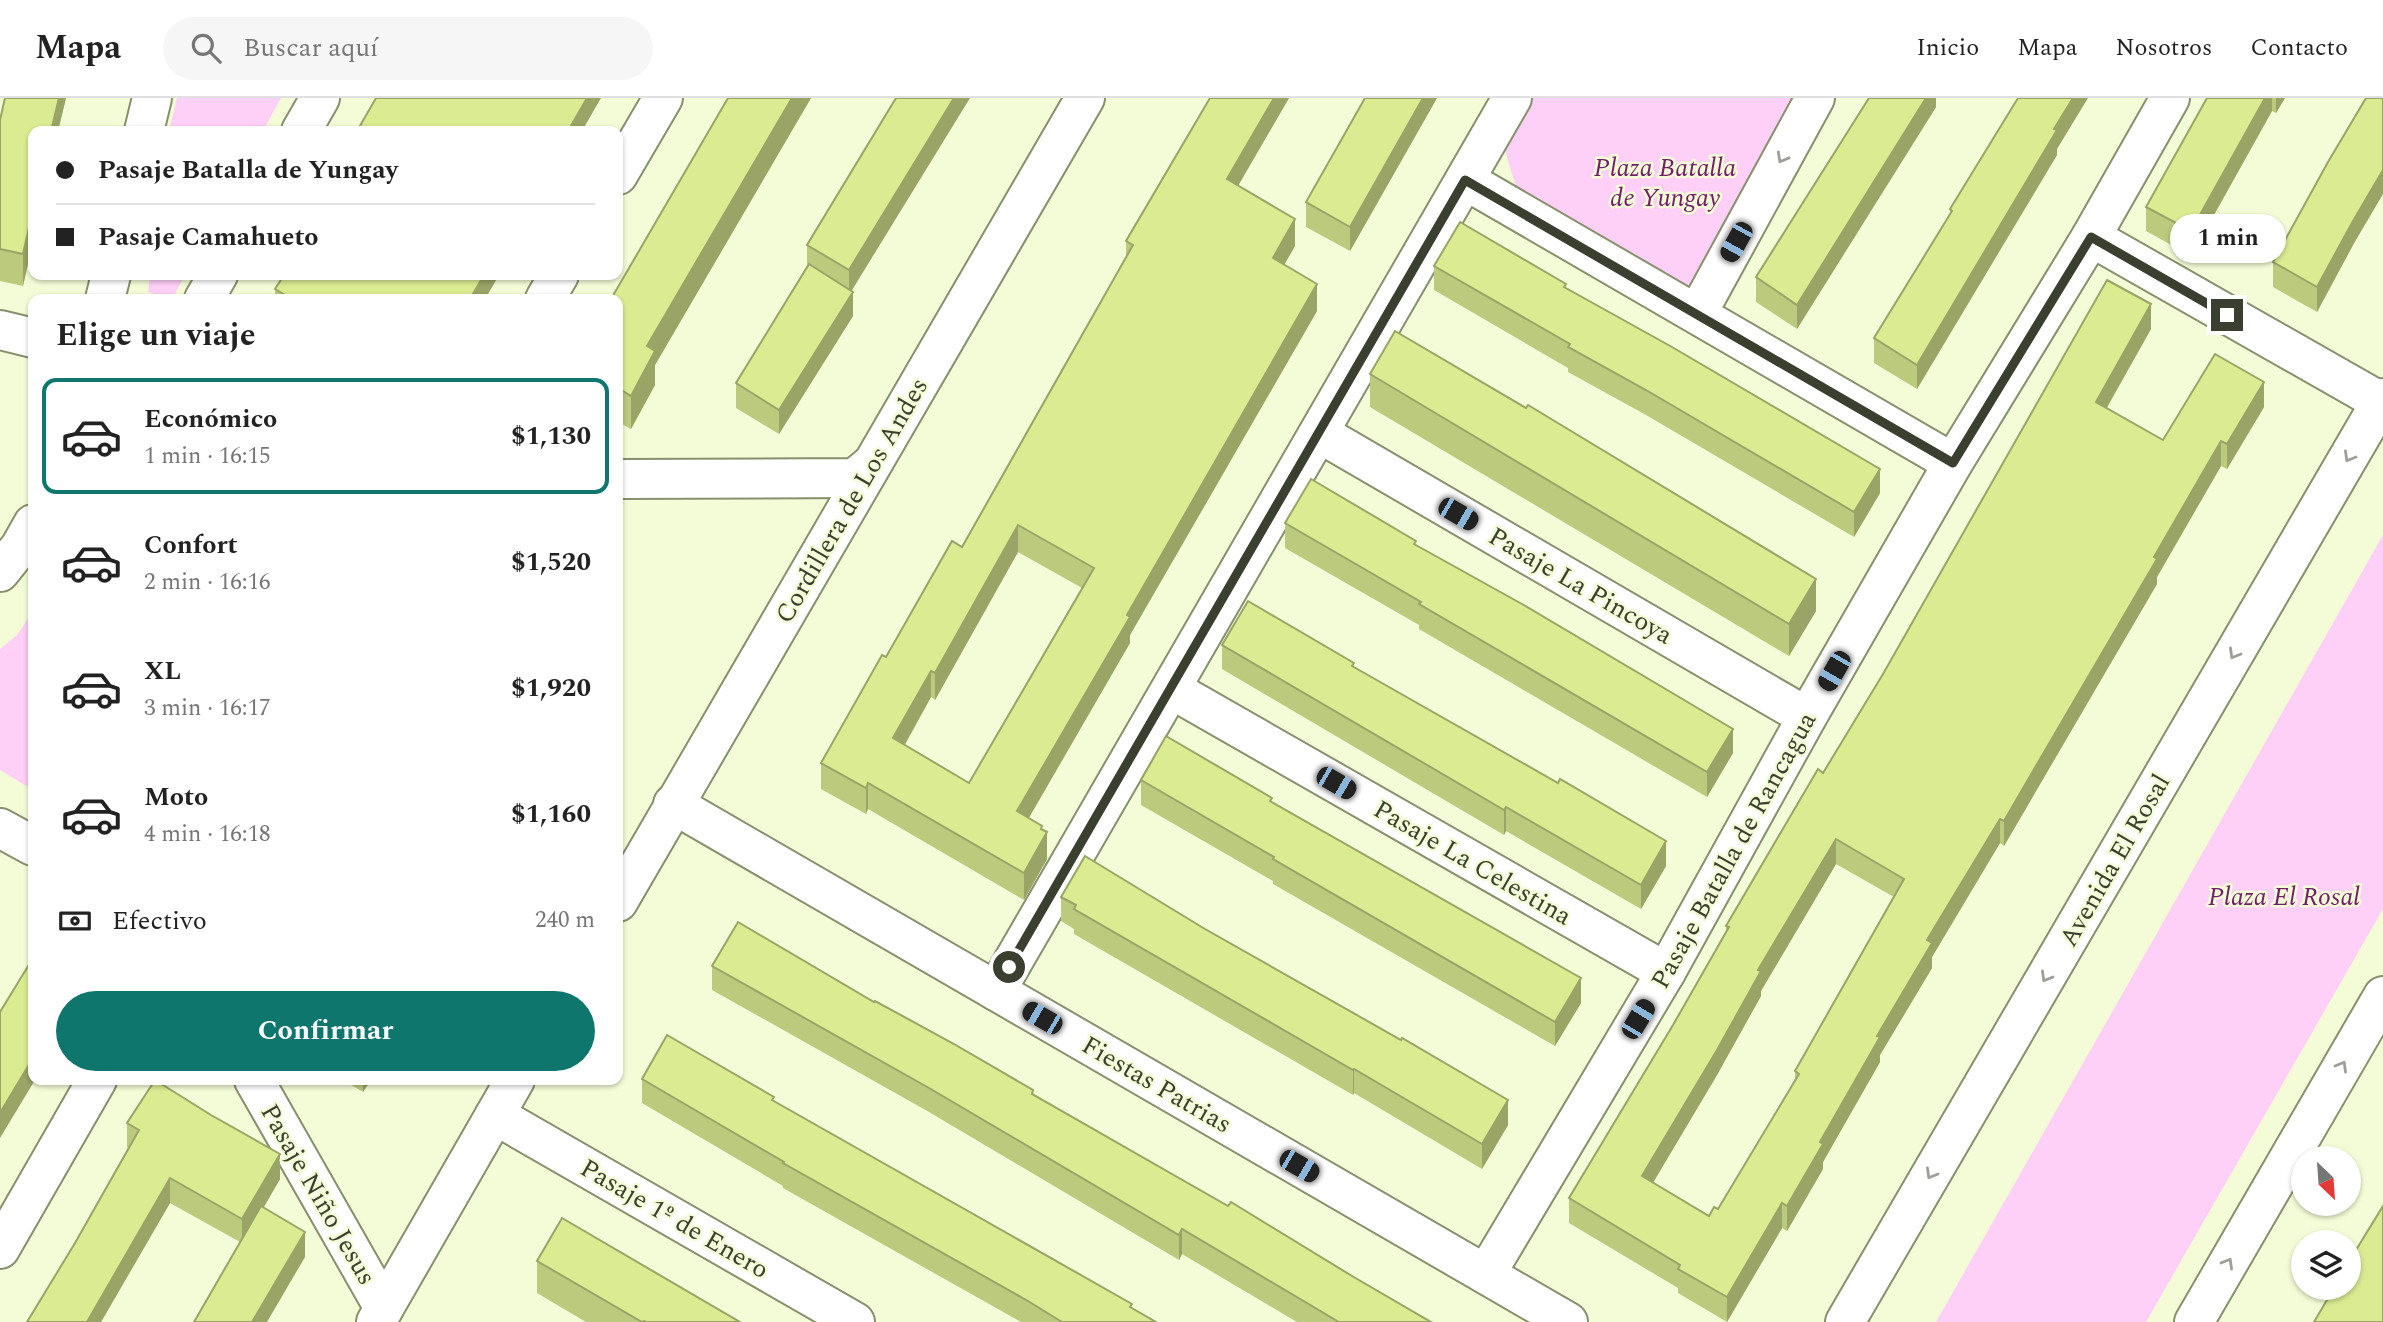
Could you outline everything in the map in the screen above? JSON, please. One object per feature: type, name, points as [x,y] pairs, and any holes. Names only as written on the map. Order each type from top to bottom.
[{"type":"street","points":[[145,126],[152,98]]},
{"type":"street","points":[[304,126],[320,98]]},
{"type":"street","points":[[623,166],[663,98]]},
{"type":"street","name":"Cordillera de Los Andes","points":[[623,893],[1085,98]]},
{"type":"street","points":[[996,991],[1512,98]]},
{"type":"street","points":[[1697,314],[1815,98]]},
{"type":"street","name":"Pasaje Batalla de Rancagua","points":[[1486,1274],[1666,972],[1807,717],[1953,463],[2091,237],[2170,98]]},
{"type":"street","points":[[1465,180],[1953,463]]},
{"type":"street","points":[[2091,237],[2382,400]]},
{"type":"street","points":[[0,330],[28,337]]},
{"type":"street","name":"Avenida El Rosal","points":[[1845,1322],[2382,400]]},
{"type":"street","name":"Pasaje La Pincoya","points":[[1319,433],[1807,717]]},
{"type":"street","points":[[623,480],[855,478],[872,464]]},
{"type":"street","points":[[0,572],[28,533]]},
{"type":"street","name":"Pasaje La Celestina","points":[[1171,689],[1666,972]]},
{"type":"street","name":"Fiestas Patrias","points":[[673,804],[1568,1322]]},
{"type":"street","points":[[0,828],[28,843]]},
{"type":"street","points":[[2194,1322],[2383,996]]},
{"type":"street","points":[[0,1249],[94,1085]]},
{"type":"street","name":"Pasaje Niño Jesus","points":[[257,1085],[380,1315]]},
{"type":"street","points":[[380,1315],[512,1085]]},
{"type":"street","name":"Pasaje 1º de Enero","points":[[495,1115],[855,1322]]},
{"type":"green space","points":[[177,98],[281,98],[266,126],[170,126]]},
{"type":"green space","name":"Plaza Batalla de Yungay","points":[[1530,98],[1806,98],[1697,296],[1518,194],[1503,144]]},
{"type":"green space","points":[[149,280],[182,280],[175,294],[148,292]]},
{"type":"green space","name":"Plaza El Rosal","points":[[2383,535],[2383,909],[2146,1322],[1936,1322]]},
{"type":"green space","points":[[28,618],[28,787],[0,770],[0,649],[17,635]]},
{"type":"building","points":[[5,98],[59,98],[52,126],[28,126],[28,232],[23,254],[0,249],[0,120]]},
{"type":"building","points":[[376,98],[587,98],[571,126],[360,126]]},
{"type":"building","points":[[728,98],[792,98],[647,346],[655,351],[631,396],[623,391],[623,294],[614,294]]},
{"type":"building","points":[[896,98],[954,98],[849,270],[807,245]]},
{"type":"building","points":[[1210,98],[1274,98],[1227,179],[1295,219],[1273,258],[1317,284],[1127,615],[1130,617],[1017,811],[1047,832],[1024,873],[868,783],[866,788],[821,763],[882,655],[886,657],[952,541],[962,547],[1133,245],[1126,241]],"holes":[[[1018,525],[1094,568],[969,783],[893,738],[931,671],[935,673]]]},
{"type":"building","points":[[1365,98],[1423,98],[1350,227],[1306,202]]},
{"type":"building","points":[[1869,98],[1926,98],[1797,305],[1756,277]]},
{"type":"building","points":[[2018,98],[2073,98],[2054,129],[2057,130],[1917,365],[1874,338]]},
{"type":"building","points":[[2207,98],[2265,98],[2191,231],[2146,207]]},
{"type":"building","points":[[2366,98],[2383,98],[2383,170],[2317,287],[2273,262]]},
{"type":"building","points":[[1460,222],[1566,284],[1564,287],[1880,469],[1854,512],[1568,347],[1570,344],[1434,266]]},
{"type":"building","points":[[809,264],[853,292],[779,410],[736,383]]},
{"type":"building","points":[[281,280],[481,280],[473,294],[284,294],[275,289]]},
{"type":"building","points":[[2107,280],[2151,304],[2096,402],[2163,440],[2215,354],[2264,382],[2227,444],[2221,441],[2154,557],[2157,559],[2004,821],[2000,819],[1927,940],[1932,943],[1877,1036],[1880,1037],[1820,1142],[1823,1144],[1787,1206],[1782,1203],[1727,1297],[1678,1269],[1680,1265],[1569,1198],[1673,1025],[1729,927],[1726,926],[1818,769],[1823,773],[1883,674]],"holes":[[[1836,839],[1904,879],[1795,1071],[1799,1074],[1718,1209],[1714,1207],[1709,1216],[1642,1176],[1717,1050],[1761,971],[1758,970]]]},
{"type":"building","points":[[1395,331],[1526,408],[1528,405],[1816,579],[1789,624],[1370,374]]},
{"type":"building","points":[[1311,479],[1416,541],[1414,544],[1522,604],[1733,729],[1707,772],[1285,523]]},
{"type":"building","points":[[1248,601],[1354,663],[1352,666],[1558,783],[1560,779],[1666,841],[1641,885],[1506,807],[1504,810],[1222,645]]},
{"type":"building","points":[[1166,736],[1272,798],[1270,801],[1581,978],[1555,1022],[1141,780]]},
{"type":"building","points":[[1085,856],[1205,929],[1508,1100],[1482,1144],[1074,909],[1076,905],[1061,897]]},
{"type":"building","points":[[738,922],[874,1002],[954,1044],[1033,1090],[1032,1094],[1228,1206],[1231,1202],[1431,1322],[1339,1322],[1182,1229],[1179,1235],[929,1088],[712,966]]},
{"type":"building","points":[[28,966],[28,1066],[0,1113],[0,1012]]},
{"type":"building","points":[[667,1035],[774,1097],[772,1100],[1132,1304],[1130,1307],[1156,1322],[1062,1322],[783,1163],[642,1079]]},
{"type":"building","points":[[152,1085],[163,1085],[280,1154],[242,1219],[170,1178],[87,1322],[27,1322],[139,1130],[127,1123]]},
{"type":"building","points":[[261,1206],[305,1232],[252,1322],[194,1322]]},
{"type":"building","points":[[2383,1206],[2383,1322],[2314,1322],[2327,1300],[2361,1300],[2361,1242]]},
{"type":"building","points":[[562,1218],[740,1322],[642,1322],[537,1261]]},
{"type":"route","points":[[1009,967],[1465,180],[1953,463],[2091,237],[2227,315]]}]
